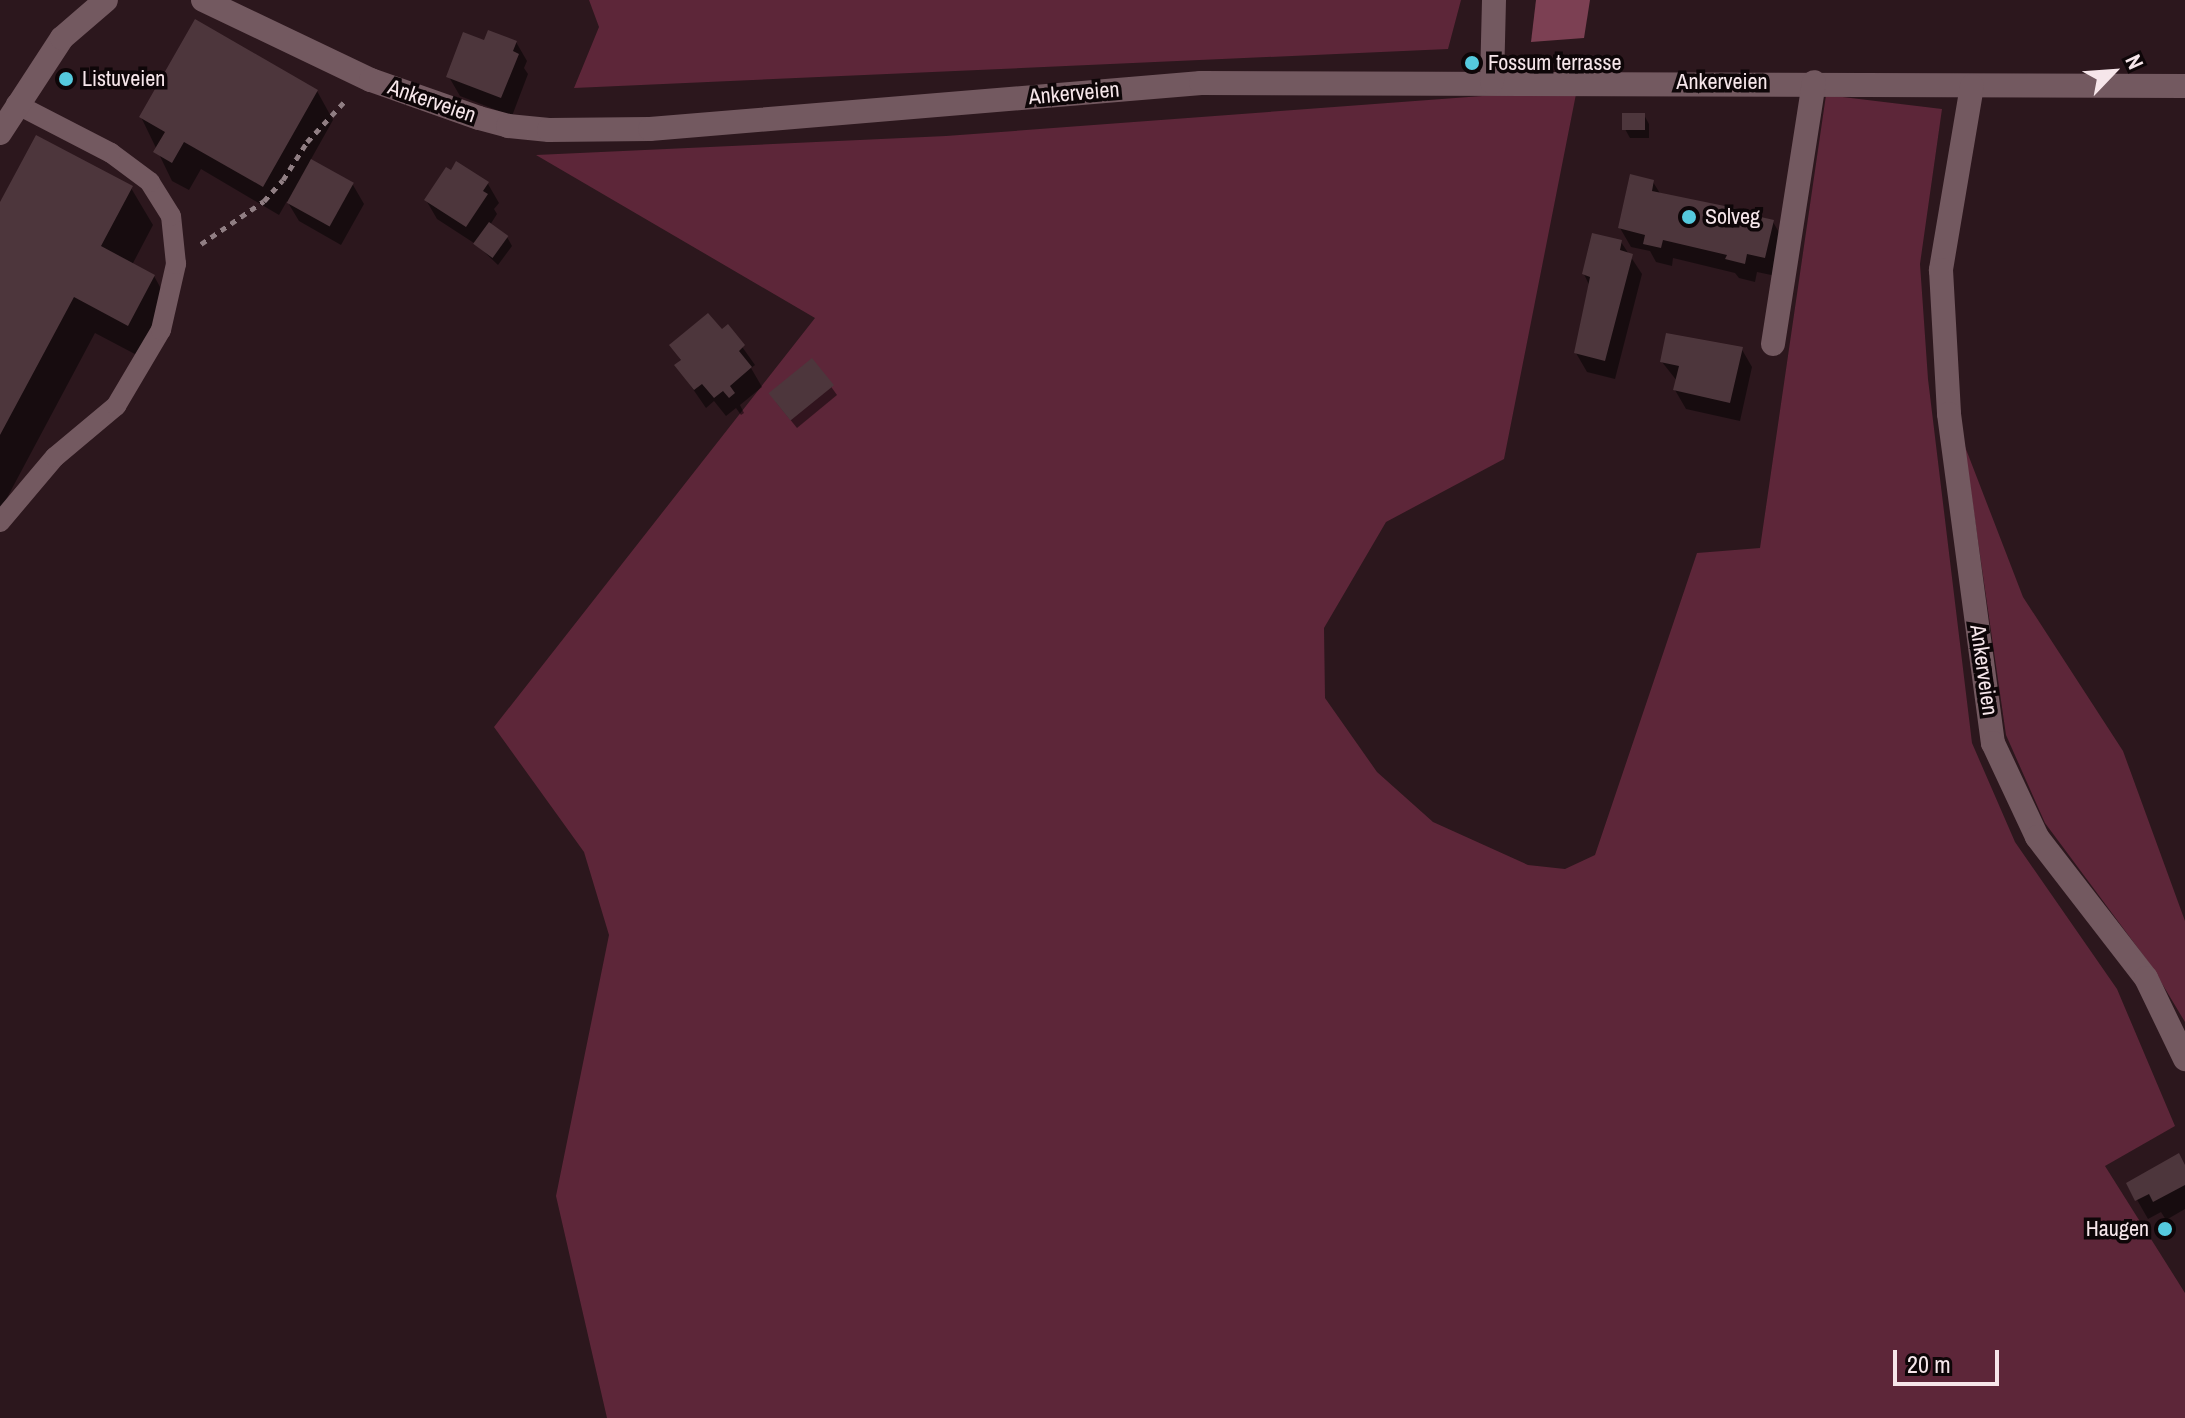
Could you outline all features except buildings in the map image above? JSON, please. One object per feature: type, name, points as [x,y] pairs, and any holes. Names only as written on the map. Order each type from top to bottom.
[{"type":"street","points":[[0,133],[16,104],[62,38],[106,0]]},
{"type":"street","name":"Ankerveien","points":[[203,0],[371,80],[446,108],[508,126],[581,131],[650,129],[1201,83],[1814,82],[2185,86]]},
{"type":"street","points":[[1492,82],[1494,0]]},
{"type":"street","points":[[1773,344],[1814,82]]},
{"type":"street","name":"Ankerveien","points":[[1972,86],[1941,270],[1949,414],[1993,743],[2037,837],[2146,978],[2185,1059]]},
{"type":"lane","points":[[0,522],[55,457],[116,406],[161,330],[176,264],[171,216],[150,182],[111,153],[16,104]]},
{"type":"path","points":[[176,264],[218,230],[264,201],[337,108],[371,80]]},
{"type":"shaded area","points":[[589,0],[1461,0],[1448,49],[574,88],[599,27]]},
{"type":"shaded area","points":[[1536,0],[1590,0],[1584,38],[1531,42]]},
{"type":"shaded area","points":[[1577,89],[1504,459],[1386,522],[1324,628],[1325,698],[1377,772],[1433,822],[1528,865],[1565,869],[1595,855],[1697,553],[1760,548],[1826,95],[1942,109],[1920,264],[1928,379],[1972,743],[2015,842],[2117,989],[2175,1126],[2105,1166],[2185,1293],[2185,1418],[607,1418],[556,1196],[609,935],[584,852],[494,727],[815,318],[536,155],[946,136]]},
{"type":"shaded area","points":[[1964,444],[2023,597],[2123,751],[2185,921],[2185,1022],[2152,967],[2045,823],[2006,735]]},
{"type":"place","name":"Fossum terrasse","points":[[1472,63]]},
{"type":"place","name":"Listuveien","points":[[66,79]]},
{"type":"place","name":"Solveg","points":[[1689,217]]},
{"type":"place","name":"Haugen","points":[[2165,1229]]}]
